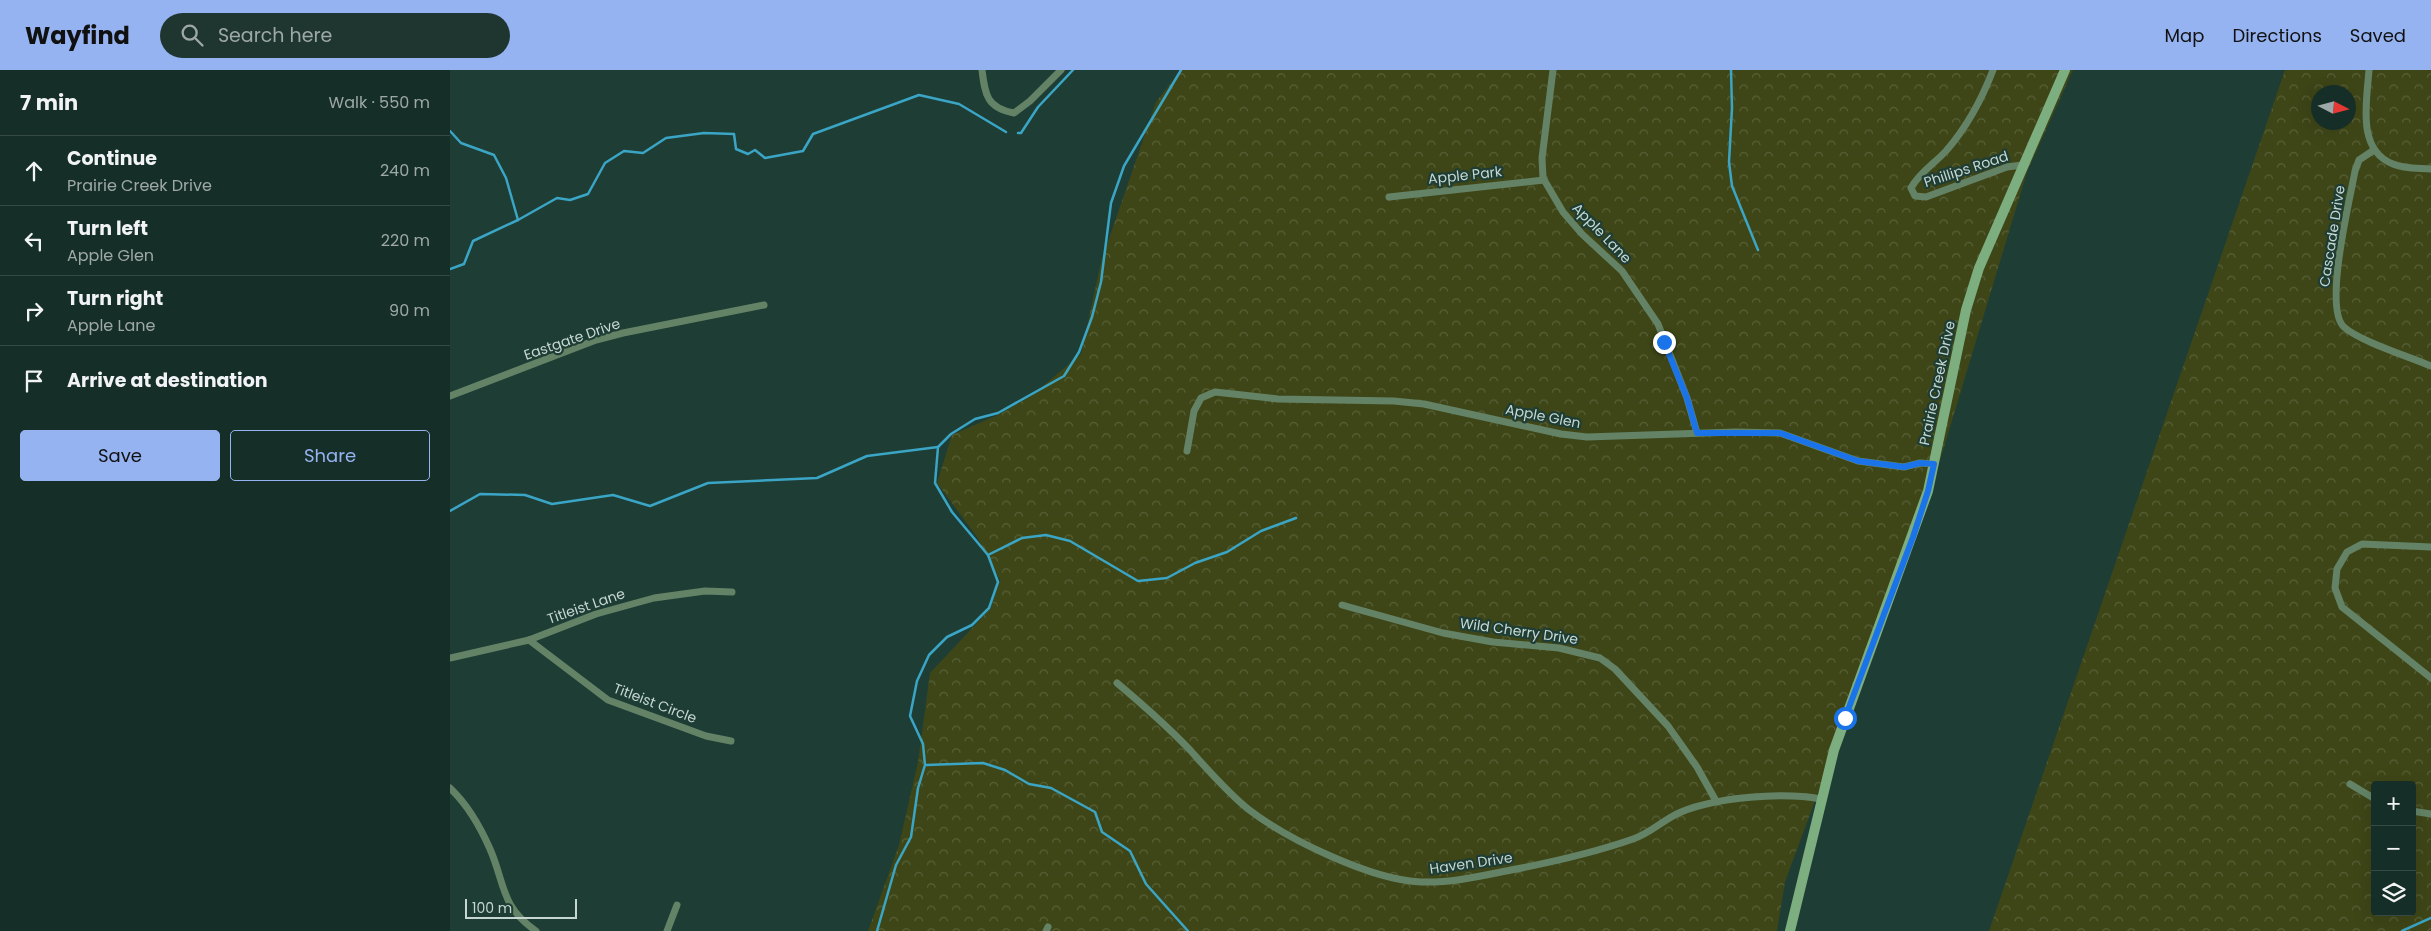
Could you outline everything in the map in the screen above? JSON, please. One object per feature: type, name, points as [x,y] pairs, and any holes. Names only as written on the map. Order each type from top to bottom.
[{"type":"main road","name":"Prairie Creek Drive","points":[[1790,931],[1834,750],[1913,537],[1928,491],[1966,310],[1979,268],[2022,165],[2065,70]]},
{"type":"street","points":[[982,70],[985,90],[991,104],[1003,111],[1014,113],[1030,102],[1061,70]]},
{"type":"street","name":"Apple Lane","points":[[1553,70],[1542,158],[1544,180],[1563,212],[1582,234],[1622,271],[1658,324],[1687,398],[1697,433]]},
{"type":"street","name":"Phillips Road","points":[[1993,70],[1977,106],[1957,136],[1945,152],[1917,178],[1911,188],[1915,196],[1926,197],[2007,167],[2022,165]]},
{"type":"street","points":[[2369,70],[2366,113],[2368,132],[2374,150],[2393,164],[2431,169]]},
{"type":"street","name":"Cascade Drive","points":[[2374,150],[2359,160],[2355,171],[2338,260],[2335,308],[2342,326],[2355,335],[2431,366]]},
{"type":"street","name":"Apple Park","points":[[1388,197],[1544,180]]},
{"type":"street","name":"Eastgate Drive","points":[[450,396],[596,340],[764,305]]},
{"type":"street","name":"Apple Glen","points":[[1186,451],[1194,411],[1201,398],[1215,392],[1278,399],[1394,401],[1424,404],[1552,432],[1587,437],[1697,433],[1780,433],[1858,461],[1904,467],[1920,463],[1934,464]]},
{"type":"street","points":[[2431,547],[2362,544],[2347,552],[2337,569],[2335,588],[2342,607],[2431,678]]},
{"type":"street","name":"Titleist Lane","points":[[450,658],[529,640],[596,614],[639,602],[705,591],[732,592]]},
{"type":"street","name":"Wild Cherry Drive","points":[[1342,605],[1443,633],[1578,651],[1600,658],[1615,669],[1668,726],[1697,767],[1716,801]]},
{"type":"street","name":"Titleist Circle","points":[[529,640],[608,700],[706,736],[731,741]]},
{"type":"street","name":"Haven Drive","points":[[1118,683],[1184,744],[1247,808],[1303,842],[1362,868],[1419,882],[1446,882],[1574,857],[1640,837],[1679,812],[1716,801],[1786,796],[1821,799]]},
{"type":"street","points":[[2350,784],[2371,797]]},
{"type":"street","points":[[450,788],[463,800],[491,850],[500,885],[515,912],[536,931]]},
{"type":"street","points":[[2416,812],[2431,814]]},
{"type":"street","points":[[667,931],[677,905]]},
{"type":"green space","points":[[1181,70],[2073,70],[2027,172],[1938,467],[1785,882],[1777,931],[868,931],[899,845],[918,762],[930,673],[991,608],[1000,580],[977,537],[937,483],[952,435],[1000,414],[1031,396],[1081,354],[1101,262],[1156,102]]},
{"type":"green space","points":[[2285,70],[2431,70],[2431,931],[1989,931]]},
{"type":"waterway","points":[[1018,133],[1021,133],[1038,107],[1073,70]]},
{"type":"waterway","points":[[877,931],[896,865],[911,837],[918,788],[925,765],[923,744],[910,716],[917,681],[929,655],[947,637],[972,625],[989,608],[998,582],[988,555],[952,512],[935,483],[938,447],[951,434],[975,419],[998,413],[1064,376],[1079,352],[1092,317],[1101,282],[1111,203],[1124,166],[1181,70]]},
{"type":"waterway","points":[[1731,70],[1732,108],[1729,162],[1732,186],[1758,250]]},
{"type":"waterway","points":[[450,269],[464,264],[473,241],[518,220],[557,198],[570,200],[588,194],[605,163],[624,151],[643,153],[666,138],[704,133],[734,134],[736,149],[748,154],[755,150],[765,158],[803,151],[813,134],[919,95],[959,104],[1006,132]]},
{"type":"waterway","points":[[450,131],[461,143],[494,155],[506,178],[518,220]]},
{"type":"waterway","points":[[450,511],[480,494],[525,495],[552,504],[613,495],[650,506],[708,483],[817,478],[867,456],[938,447]]},
{"type":"waterway","points":[[988,555],[1022,538],[1046,535],[1070,541],[1138,581],[1167,578],[1195,563],[1227,552],[1261,531],[1296,518]]},
{"type":"waterway","points":[[926,765],[983,763],[1005,770],[1029,784],[1051,788],[1095,812],[1102,832],[1130,851],[1146,884],[1188,931]]},
{"type":"waterway","points":[[2402,931],[2431,918]]},
{"type":"route","points":[[1664,342],[1687,398],[1697,433],[1780,433],[1858,461],[1904,467],[1920,463],[1934,464],[1928,491],[1913,537],[1845,718]]}]
